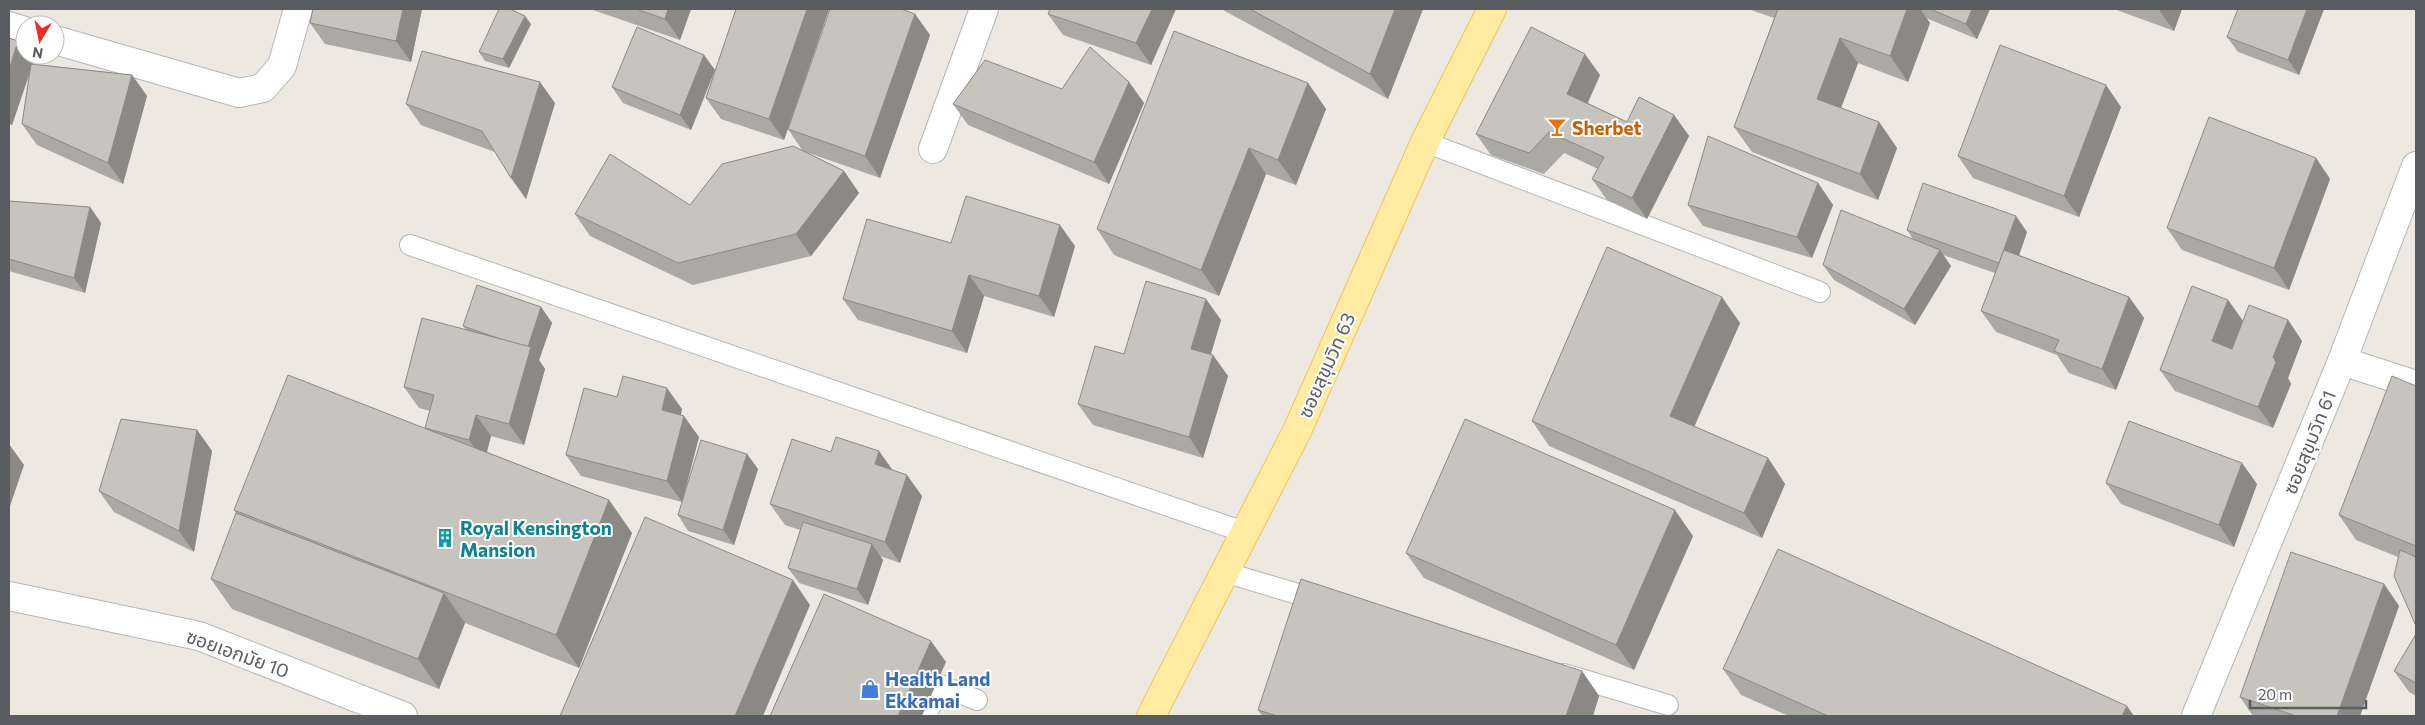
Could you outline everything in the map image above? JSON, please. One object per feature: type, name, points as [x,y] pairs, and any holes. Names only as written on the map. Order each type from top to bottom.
[{"type":"main road","name":"ซอยสุขุมวิท 63","points":[[1151,716],[1297,431],[1425,142],[1492,9]]},
{"type":"street","points":[[65,43],[239,93],[263,88],[282,66],[298,9]]},
{"type":"street","points":[[932,150],[984,9]]},
{"type":"street","name":"ซอยสุขุมวิท 61","points":[[2196,716],[2342,361],[2416,166]]},
{"type":"street","points":[[2342,361],[2416,385]]},
{"type":"street","name":"ซอยเอกมัย 10","points":[[9,596],[199,636],[403,716]]},
{"type":"lane","points":[[1425,142],[1820,292]]},
{"type":"lane","points":[[410,245],[1244,532]]},
{"type":"lane","points":[[1224,572],[1338,606]]},
{"type":"lane","points":[[1545,668],[1668,705]]},
{"type":"lane","points":[[926,716],[940,685],[977,700]]},
{"type":"building","points":[[313,9],[403,9],[396,41],[310,23]]},
{"type":"building","points":[[499,9],[510,9],[525,16],[503,59],[479,52]]},
{"type":"building","points":[[636,9],[668,9],[665,19]]},
{"type":"building","points":[[736,9],[807,9],[769,119],[706,98]]},
{"type":"building","points":[[830,9],[901,9],[915,14],[865,156],[788,129]]},
{"type":"building","points":[[1050,9],[1152,9],[1136,43],[1048,14]]},
{"type":"building","points":[[1250,9],[1395,9],[1370,74]]},
{"type":"building","points":[[1778,9],[1907,9],[1890,56],[1840,38],[1817,99],[1879,122],[1860,174],[1734,127]]},
{"type":"building","points":[[1930,9],[1972,9],[1966,24]]},
{"type":"building","points":[[2238,9],[2307,9],[2288,60],[2227,37]]},
{"type":"building","points":[[637,27],[704,55],[680,115],[612,87]]},
{"type":"building","name":"Sherbet","points":[[1531,27],[1585,54],[1567,94],[1627,122],[1639,97],[1674,115],[1632,198],[1592,179],[1604,157],[1549,132],[1529,153],[1476,134]]},
{"type":"building","points":[[1174,31],[1308,83],[1278,160],[1249,148],[1201,270],[1097,229]]},
{"type":"building","points":[[9,38],[15,40],[15,51],[9,70]]},
{"type":"building","points":[[2000,45],[2106,85],[2064,196],[1958,156]]},
{"type":"building","points":[[1090,47],[1129,82],[1094,162],[953,104],[985,60],[1062,89]]},
{"type":"building","points":[[422,51],[540,82],[511,178],[482,131],[406,104]]},
{"type":"building","points":[[31,65],[132,75],[108,163],[22,124]]},
{"type":"building","points":[[2209,117],[2316,158],[2274,268],[2167,228]]},
{"type":"building","points":[[1708,136],[1818,183],[1797,237],[1688,205]]},
{"type":"building","points":[[793,146],[844,171],[796,234],[678,263],[575,214],[610,154],[690,205],[722,164]]},
{"type":"building","points":[[1923,183],[2016,216],[1999,263],[1907,230]]},
{"type":"building","points":[[966,196],[1060,225],[1039,296],[969,275],[952,331],[843,299],[867,219],[951,243]]},
{"type":"building","points":[[9,201],[90,207],[74,278],[9,259]]},
{"type":"building","points":[[1841,210],[1940,250],[1904,309],[1823,265]]},
{"type":"building","points":[[1607,247],[1722,297],[1670,416],[1768,458],[1744,513],[1532,421]]},
{"type":"building","points":[[2004,250],[2129,297],[2102,369],[2054,351],[2059,340],[1981,311]]},
{"type":"building","points":[[1146,281],[1206,299],[1191,349],[1213,355],[1189,437],[1078,404],[1095,346],[1124,354]]},
{"type":"building","points":[[477,285],[541,307],[528,347],[463,326]]},
{"type":"building","points":[[2192,286],[2228,300],[2212,341],[2232,349],[2249,305],[2288,320],[2273,357],[2276,362],[2258,407],[2160,370]]},
{"type":"building","points":[[422,318],[531,347],[509,424],[476,415],[469,440],[425,428],[434,395],[404,387]]},
{"type":"building","name":"Royal Kensington Mansion","points":[[288,375],[609,500],[556,635],[234,510]]},
{"type":"building","points":[[623,376],[667,388],[662,410],[684,416],[667,481],[566,455],[584,388],[617,397]]},
{"type":"building","points":[[2392,376],[2416,386],[2416,546],[2339,515]]},
{"type":"building","points":[[121,419],[197,430],[179,531],[99,491]]},
{"type":"building","points":[[1465,419],[1675,510],[1616,645],[1406,553]]},
{"type":"building","points":[[2129,421],[2242,463],[2219,525],[2106,483]]},
{"type":"building","points":[[836,437],[879,451],[875,464],[907,475],[885,542],[770,504],[792,439],[831,452]]},
{"type":"building","points":[[701,440],[747,454],[723,530],[678,515]]},
{"type":"building","points":[[236,513],[444,593],[418,659],[211,579]]},
{"type":"building","points":[[645,517],[793,580],[735,716],[560,716]]},
{"type":"building","points":[[803,522],[872,544],[857,589],[788,568]]},
{"type":"building","points":[[1778,549],[2127,706],[2122,716],[1828,716],[1723,669]]},
{"type":"building","points":[[2400,550],[2416,557],[2416,626],[2394,576]]},
{"type":"building","points":[[2291,552],[2384,584],[2337,716],[2296,716],[2240,697]]},
{"type":"building","points":[[1301,579],[1582,671],[1566,716],[1277,716],[1258,710]]},
{"type":"building","name":"Health Land Ekkamai","points":[[824,594],[931,641],[898,716],[770,716]]},
{"type":"building","points":[[2416,634],[2416,683],[2394,671]]},
{"type":"place","name":"Sherbet","points":[[1557,127]]},
{"type":"place","name":"Royal Kensington Mansion","points":[[445,538]]},
{"type":"place","name":"Health Land Ekkamai","points":[[870,689]]}]
